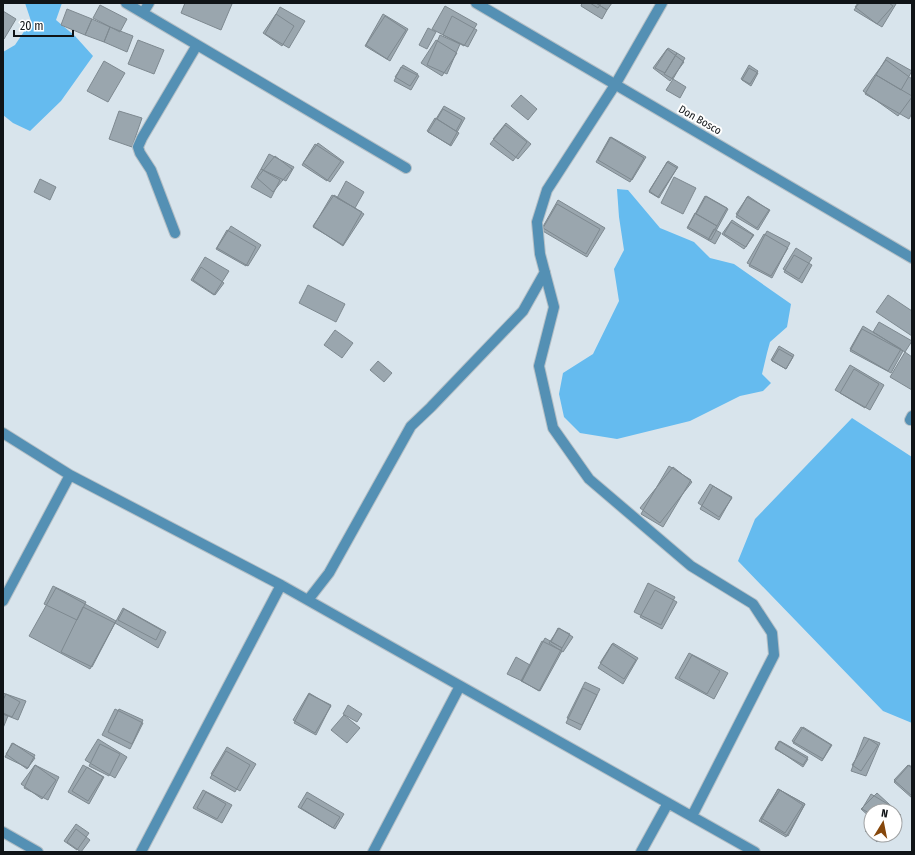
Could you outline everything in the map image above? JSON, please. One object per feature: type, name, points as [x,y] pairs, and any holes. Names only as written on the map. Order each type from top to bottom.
[{"type":"street","points":[[126,3],[406,168]]},
{"type":"street","points":[[143,13],[149,3]]},
{"type":"street","name":"Don Bosco","points":[[476,3],[912,258]]},
{"type":"street","points":[[662,3],[615,85],[547,190],[537,222],[540,254],[554,307],[539,366],[553,428],[589,479],[691,566],[753,604],[772,633],[774,655],[692,816]]},
{"type":"street","points":[[175,232],[151,170],[140,153],[138,146],[197,45]]},
{"type":"street","points":[[308,600],[329,573],[411,426],[524,311],[545,272]]},
{"type":"street","points":[[3,433],[70,475],[281,585],[755,852]]},
{"type":"street","points":[[3,601],[70,475]]},
{"type":"street","points":[[141,852],[281,585]]},
{"type":"street","points":[[373,852],[460,686]]},
{"type":"street","points":[[641,852],[668,803]]},
{"type":"street","points":[[3,832],[38,852]]},
{"type":"shaded area","points":[[25,3],[62,3],[56,20],[75,36],[93,56],[61,101],[30,131],[13,123],[3,115],[3,52],[15,45],[31,21]]},
{"type":"shaded area","points":[[617,189],[628,190],[660,228],[694,242],[710,258],[734,264],[791,304],[787,327],[770,342],[762,374],[771,383],[763,391],[740,396],[690,421],[617,439],[580,433],[564,417],[559,394],[563,373],[593,354],[619,301],[614,269],[624,250],[619,217]]},
{"type":"shaded area","points":[[852,418],[912,457],[912,723],[883,711],[738,561],[755,519]]},
{"type":"building","points":[[185,3],[232,4],[221,30],[181,13]]},
{"type":"building","points":[[582,3],[596,3],[607,10],[602,19],[581,6]]},
{"type":"building","points":[[590,3],[601,3],[598,8]]},
{"type":"building","points":[[596,3],[612,3],[607,10]]},
{"type":"building","points":[[858,3],[889,3],[893,6],[877,24],[855,7]]},
{"type":"building","points":[[859,3],[896,4],[882,27],[854,10]]},
{"type":"building","points":[[100,5],[127,19],[120,32],[93,18]]},
{"type":"building","points":[[445,6],[477,24],[464,46],[432,29]]},
{"type":"building","points":[[280,7],[305,21],[289,48],[265,34]]},
{"type":"building","points":[[67,9],[92,19],[85,35],[61,25]]},
{"type":"building","points":[[3,11],[16,19],[4,39],[3,39]]},
{"type":"building","points":[[276,14],[294,26],[282,46],[263,33]]},
{"type":"building","points":[[383,14],[408,29],[390,61],[365,46]]},
{"type":"building","points":[[385,16],[406,30],[387,59],[366,45]]},
{"type":"building","points":[[452,16],[477,30],[468,47],[443,35]]},
{"type":"building","points":[[92,19],[110,27],[104,42],[85,35]]},
{"type":"building","points":[[110,27],[133,36],[127,52],[104,42]]},
{"type":"building","points":[[428,28],[436,32],[427,49],[419,45]]},
{"type":"building","points":[[440,35],[460,44],[447,74],[427,65]]},
{"type":"building","points":[[138,40],[164,50],[154,74],[128,64]]},
{"type":"building","points":[[436,40],[457,53],[442,76],[421,63]]},
{"type":"building","points":[[668,48],[677,53],[665,73],[655,68]]},
{"type":"building","points":[[667,49],[684,62],[670,81],[653,68]]},
{"type":"building","points":[[677,53],[685,58],[673,79],[664,74]]},
{"type":"building","points":[[887,57],[912,71],[901,90],[876,75]]},
{"type":"building","points":[[886,60],[912,79],[912,97],[898,116],[863,91]]},
{"type":"building","points":[[104,61],[125,73],[108,102],[87,91]]},
{"type":"building","points":[[403,65],[418,74],[410,86],[395,77]]},
{"type":"building","points":[[749,65],[758,71],[750,84],[741,79]]},
{"type":"building","points":[[401,67],[419,76],[411,90],[394,81]]},
{"type":"building","points":[[749,68],[758,73],[751,86],[742,80]]},
{"type":"building","points":[[876,75],[912,96],[912,113],[909,119],[865,94]]},
{"type":"building","points":[[673,79],[686,87],[680,98],[666,90]]},
{"type":"building","points":[[521,95],[537,109],[528,120],[511,106]]},
{"type":"building","points":[[444,106],[465,118],[450,145],[428,132]]},
{"type":"building","points":[[443,109],[462,120],[456,131],[437,119]]},
{"type":"building","points":[[119,111],[142,118],[132,147],[109,139]]},
{"type":"building","points":[[435,118],[459,133],[451,146],[427,131]]},
{"type":"building","points":[[506,123],[531,144],[518,159],[493,139]]},
{"type":"building","points":[[505,125],[527,142],[513,161],[490,144]]},
{"type":"building","points":[[610,137],[644,158],[630,182],[596,162]]},
{"type":"building","points":[[611,137],[646,157],[632,180],[598,160]]},
{"type":"building","points":[[318,143],[344,162],[330,182],[303,163]]},
{"type":"building","points":[[315,144],[341,161],[327,181],[302,165]]},
{"type":"building","points":[[269,154],[294,167],[286,181],[261,169]]},
{"type":"building","points":[[275,156],[292,169],[273,192],[257,178]]},
{"type":"building","points":[[668,161],[678,167],[658,197],[649,191]]},
{"type":"building","points":[[667,162],[677,168],[659,198],[649,192]]},
{"type":"building","points":[[261,169],[280,180],[271,198],[251,187]]},
{"type":"building","points":[[674,177],[696,188],[683,214],[661,203]]},
{"type":"building","points":[[40,179],[56,187],[50,200],[34,192]]},
{"type":"building","points":[[346,181],[364,192],[355,208],[337,198]]},
{"type":"building","points":[[332,195],[362,212],[343,245],[313,227]]},
{"type":"building","points":[[334,195],[364,214],[343,246],[313,226]]},
{"type":"building","points":[[705,196],[728,209],[711,240],[688,227]]},
{"type":"building","points":[[706,196],[727,208],[717,226],[696,214]]},
{"type":"building","points":[[748,196],[769,210],[757,228],[736,214]]},
{"type":"building","points":[[747,197],[770,210],[758,230],[736,217]]},
{"type":"building","points":[[558,200],[605,228],[587,257],[541,230]]},
{"type":"building","points":[[557,204],[600,229],[586,254],[543,228]]},
{"type":"building","points":[[695,213],[717,226],[708,240],[687,228]]},
{"type":"building","points":[[732,220],[754,235],[744,249],[722,234]]},
{"type":"building","points":[[731,222],[753,235],[746,247],[724,234]]},
{"type":"building","points":[[231,226],[261,245],[248,266],[217,248]]},
{"type":"building","points":[[714,229],[721,233],[715,244],[708,240]]},
{"type":"building","points":[[227,230],[256,247],[246,266],[216,249]]},
{"type":"building","points":[[767,231],[790,243],[772,278],[749,266]]},
{"type":"building","points":[[764,234],[788,248],[771,276],[747,263]]},
{"type":"building","points":[[796,248],[812,258],[799,279],[783,269]]},
{"type":"building","points":[[794,255],[812,265],[802,283],[784,272]]},
{"type":"building","points":[[205,257],[229,271],[214,295],[191,280]]},
{"type":"building","points":[[201,267],[224,283],[215,295],[193,280]]},
{"type":"building","points":[[308,285],[345,304],[336,322],[299,303]]},
{"type":"building","points":[[888,295],[912,311],[912,336],[876,312]]},
{"type":"building","points":[[879,322],[912,341],[905,352],[873,332]]},
{"type":"building","points":[[863,326],[901,349],[888,371],[850,349]]},
{"type":"building","points":[[862,329],[903,351],[891,373],[850,351]]},
{"type":"building","points":[[335,330],[353,343],[342,358],[324,345]]},
{"type":"building","points":[[779,346],[794,355],[786,369],[771,360]]},
{"type":"building","points":[[779,349],[793,357],[786,369],[772,361]]},
{"type":"building","points":[[905,352],[912,357],[912,390],[890,377]]},
{"type":"building","points":[[378,361],[392,373],[384,382],[370,370]]},
{"type":"building","points":[[850,365],[884,385],[870,410],[835,390]]},
{"type":"building","points":[[854,369],[879,384],[865,408],[840,393]]},
{"type":"building","points":[[669,466],[691,480],[663,527],[641,514]]},
{"type":"building","points":[[673,467],[692,482],[660,523],[640,508]]},
{"type":"building","points":[[710,484],[732,498],[719,517],[698,503]]},
{"type":"building","points":[[713,486],[732,497],[719,520],[700,509]]},
{"type":"building","points":[[648,583],[675,597],[661,625],[634,612]]},
{"type":"building","points":[[53,586],[86,602],[77,620],[44,604]]},
{"type":"building","points":[[56,588],[116,621],[90,669],[29,636]]},
{"type":"building","points":[[655,590],[677,602],[662,629],[640,617]]},
{"type":"building","points":[[83,607],[115,623],[92,667],[61,652]]},
{"type":"building","points":[[123,608],[166,632],[158,648],[115,623]]},
{"type":"building","points":[[124,609],[161,630],[156,640],[118,620]]},
{"type":"building","points":[[558,628],[570,634],[562,648],[551,642]]},
{"type":"building","points":[[559,628],[573,637],[563,652],[549,643]]},
{"type":"building","points":[[545,638],[562,648],[539,691],[522,681]]},
{"type":"building","points":[[542,641],[562,651],[540,691],[521,681]]},
{"type":"building","points":[[613,643],[638,658],[623,684],[598,668]]},
{"type":"building","points":[[612,644],[636,660],[624,679],[600,663]]},
{"type":"building","points":[[689,653],[728,673],[714,699],[675,678]]},
{"type":"building","points":[[692,655],[720,671],[707,694],[679,678]]},
{"type":"building","points":[[516,657],[530,665],[522,681],[507,674]]},
{"type":"building","points":[[585,682],[600,689],[582,725],[567,718]]},
{"type":"building","points":[[583,688],[597,695],[580,730],[566,723]]},
{"type":"building","points":[[3,693],[26,701],[18,720],[3,714]]},
{"type":"building","points":[[309,693],[331,706],[315,733],[293,720]]},
{"type":"building","points":[[6,694],[20,702],[12,717],[3,713],[3,700]]},
{"type":"building","points":[[309,694],[331,705],[316,735],[294,723]]},
{"type":"building","points":[[348,705],[362,714],[357,722],[343,714]]},
{"type":"building","points":[[115,709],[143,723],[130,749],[102,735]]},
{"type":"building","points":[[119,709],[143,720],[132,744],[108,732]]},
{"type":"building","points":[[3,714],[8,716],[3,728]]},
{"type":"building","points":[[344,715],[360,728],[347,743],[331,730]]},
{"type":"building","points":[[801,727],[831,745],[823,759],[792,741]]},
{"type":"building","points":[[803,727],[832,745],[822,761],[793,743]]},
{"type":"building","points":[[864,737],[880,743],[866,776],[851,771]]},
{"type":"building","points":[[98,739],[127,757],[115,778],[85,760]]},
{"type":"building","points":[[869,739],[878,745],[861,771],[852,765]]},
{"type":"building","points":[[779,741],[808,759],[803,767],[775,748]]},
{"type":"building","points":[[780,741],[808,757],[803,765],[775,749]]},
{"type":"building","points":[[12,743],[35,755],[28,768],[5,757]]},
{"type":"building","points":[[13,743],[35,758],[27,769],[6,754]]},
{"type":"building","points":[[100,744],[120,754],[109,776],[89,766]]},
{"type":"building","points":[[227,747],[256,764],[240,791],[211,774]]},
{"type":"building","points":[[226,751],[250,765],[235,792],[210,778]]},
{"type":"building","points":[[35,765],[59,777],[48,800],[24,788]]},
{"type":"building","points":[[35,765],[56,780],[42,799],[21,784]]},
{"type":"building","points":[[83,765],[104,777],[89,804],[68,792]]},
{"type":"building","points":[[908,765],[912,768],[912,796],[894,780]]},
{"type":"building","points":[[909,765],[912,767],[912,798],[894,782]]},
{"type":"building","points":[[87,767],[103,777],[88,801],[72,791]]},
{"type":"building","points":[[778,789],[805,804],[786,837],[759,821]]},
{"type":"building","points":[[778,789],[805,804],[788,836],[761,821]]},
{"type":"building","points":[[203,790],[232,805],[222,823],[193,808]]},
{"type":"building","points":[[780,790],[803,805],[785,833],[761,818]]},
{"type":"building","points":[[206,792],[226,804],[217,819],[197,808]]},
{"type":"building","points":[[307,792],[344,814],[335,829],[298,807]]},
{"type":"building","points":[[877,793],[888,803],[867,803]]},
{"type":"building","points":[[871,794],[886,803],[866,803]]},
{"type":"building","points":[[307,798],[340,817],[333,828],[301,808]]},
{"type":"building","points":[[76,824],[89,833],[77,850],[64,841]]},
{"type":"building","points":[[76,829],[90,840],[81,852],[67,842]]}]
